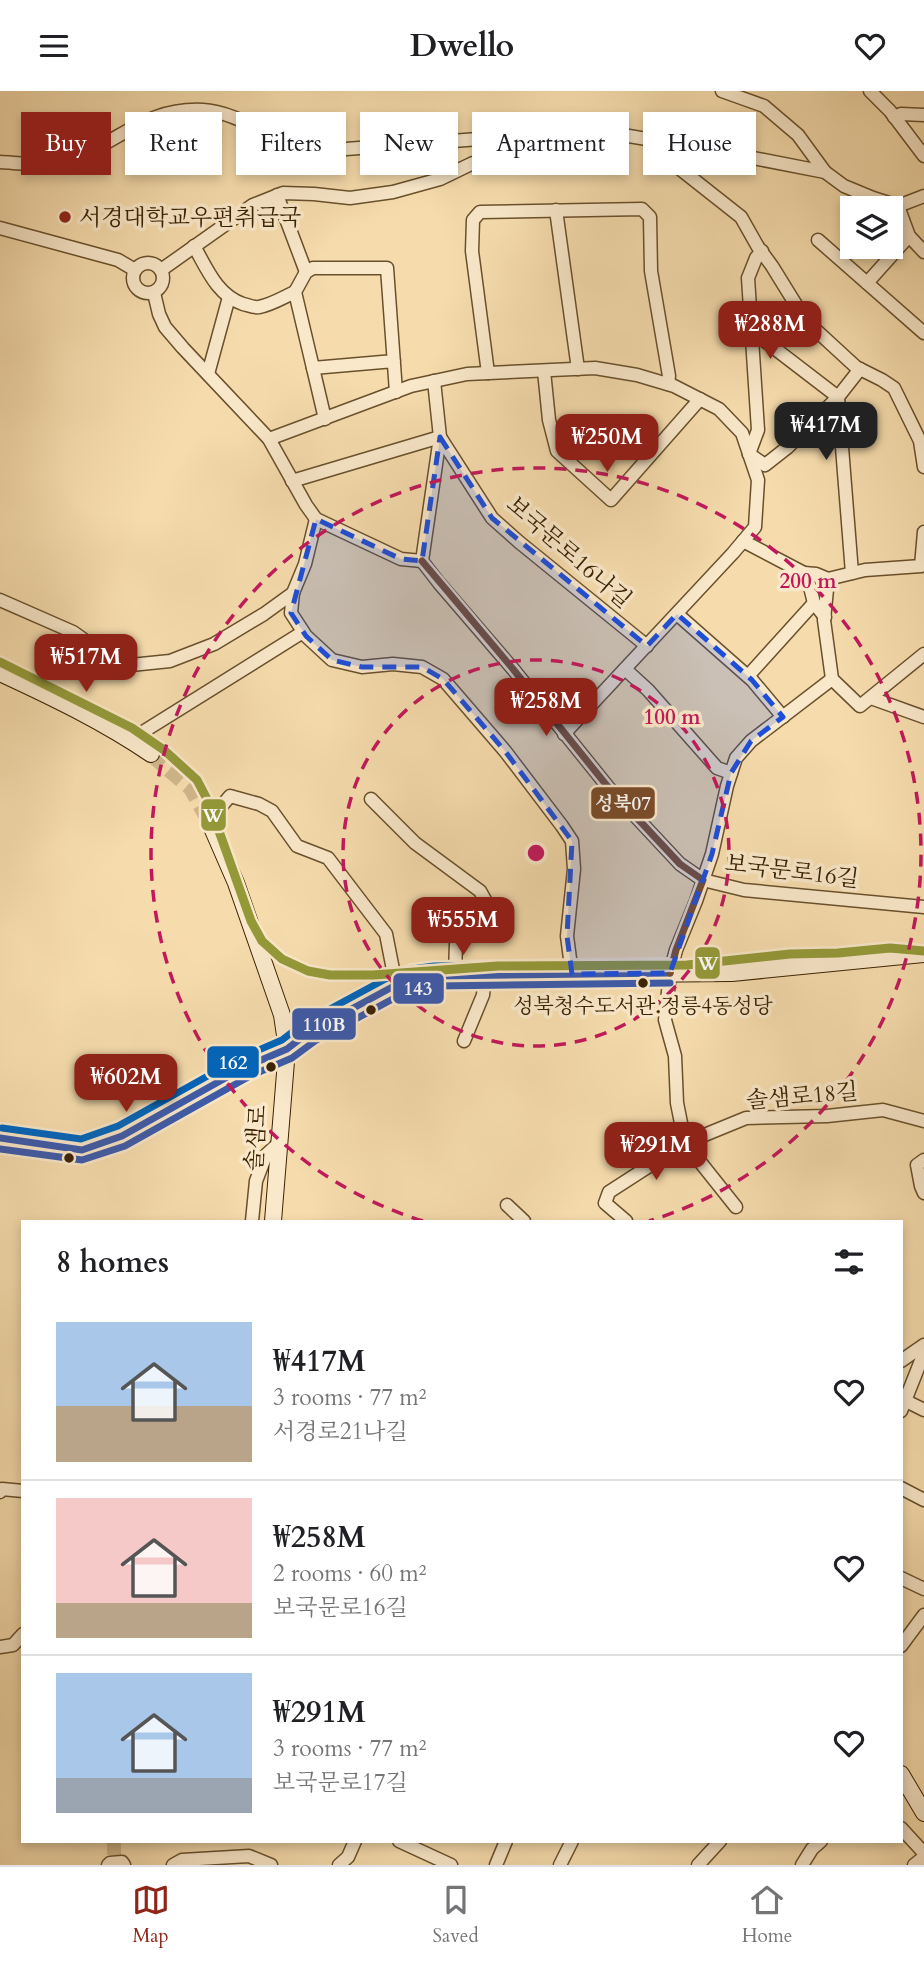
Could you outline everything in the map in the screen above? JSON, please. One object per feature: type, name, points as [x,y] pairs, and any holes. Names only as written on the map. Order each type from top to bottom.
[{"type":"main road","points":[[0,673],[63,702],[151,754]]},
{"type":"main road","name":"솔샘로","points":[[208,821],[236,883],[282,1014],[286,1049],[273,1220]]},
{"type":"main road","points":[[286,1049],[309,1032],[396,985],[415,979],[455,976],[732,973],[924,954]]},
{"type":"main road","points":[[903,1777],[924,1813]]},
{"type":"street","points":[[722,91],[764,106],[798,135],[825,172],[844,186],[868,196]]},
{"type":"street","points":[[870,91],[924,156]]},
{"type":"street","points":[[0,162],[62,162],[82,155],[146,120],[163,114],[205,110],[225,115],[300,146],[319,150],[472,139]]},
{"type":"street","points":[[894,117],[901,114],[924,115]]},
{"type":"street","points":[[756,159],[825,172]]},
{"type":"street","points":[[161,270],[253,205],[277,195],[314,194],[350,198],[393,192],[440,179],[472,163]]},
{"type":"street","points":[[688,175],[741,217],[806,321],[856,367],[894,388],[921,433],[924,467]]},
{"type":"street","points":[[277,195],[306,272]]},
{"type":"street","points":[[903,204],[924,196]]},
{"type":"street","points":[[488,373],[472,251],[473,219],[480,212],[642,209],[650,217],[651,271],[669,376],[668,384]]},
{"type":"street","points":[[556,210],[578,369]]},
{"type":"street","points":[[903,220],[909,236],[924,253]]},
{"type":"street","points":[[0,228],[118,260],[135,270]]},
{"type":"street","points":[[867,283],[909,236]]},
{"type":"street","points":[[818,240],[924,333]]},
{"type":"street","points":[[194,246],[218,287],[229,297],[256,307],[295,292],[306,272],[313,268],[387,268],[396,391]]},
{"type":"street","points":[[749,454],[758,430],[748,278],[756,258],[762,251]]},
{"type":"street","points":[[155,264],[161,270],[163,281],[154,293],[143,293],[135,287],[132,277],[140,265],[155,264]]},
{"type":"street","points":[[295,292],[325,419]]},
{"type":"street","points":[[154,293],[165,327],[269,439],[316,519],[401,559],[422,561],[440,437],[435,381]]},
{"type":"street","points":[[208,374],[229,297]]},
{"type":"street","points":[[752,331],[838,397],[852,573]]},
{"type":"street","points":[[313,368],[394,361]]},
{"type":"street","points":[[269,439],[396,391],[467,374],[595,368],[668,384],[719,409],[742,433],[758,480],[755,527],[564,734]]},
{"type":"street","points":[[749,454],[765,465],[788,447],[838,397],[860,369]]},
{"type":"street","points":[[544,371],[549,420],[556,451],[611,500],[700,399]]},
{"type":"street","points":[[292,481],[440,437]]},
{"type":"street","name":"보국문로16나길","points":[[440,437],[492,518],[647,646]]},
{"type":"street","points":[[316,519],[305,564],[293,593],[291,613],[306,636],[332,660],[362,667],[393,664],[422,667],[443,679],[505,751],[572,841],[574,869],[567,936],[572,974]]},
{"type":"street","points":[[743,541],[804,573],[828,579],[865,570],[921,566],[924,532]]},
{"type":"street","name":"보국문로16길","points":[[422,561],[608,787],[680,865],[703,880],[744,890],[924,907]]},
{"type":"street","points":[[804,573],[814,603],[825,617]]},
{"type":"street","points":[[828,579],[825,617],[832,679],[860,706],[924,654]]},
{"type":"street","points":[[0,600],[73,632],[104,654],[131,666],[170,661],[214,644],[293,593]]},
{"type":"street","points":[[748,676],[814,603]]},
{"type":"street","points":[[677,614],[748,676],[783,717]]},
{"type":"street","points":[[130,740],[303,632]]},
{"type":"street","points":[[625,669],[648,690],[717,768],[731,773]]},
{"type":"street","points":[[736,1207],[685,1141],[677,1103],[675,1056],[665,1020],[670,973],[712,854],[736,758],[751,741],[832,679]]},
{"type":"street","points":[[871,698],[924,717]]},
{"type":"street","points":[[208,821],[230,796],[260,804],[272,811],[298,846],[328,858],[386,934],[396,985]]},
{"type":"street","points":[[371,799],[415,843],[480,891],[485,900],[480,908],[464,915],[458,922],[455,976]]},
{"type":"street","points":[[464,1041],[483,995],[485,976]]},
{"type":"street","points":[[0,1137],[82,1150],[122,1136],[226,1077],[286,1049]]},
{"type":"street","name":"솔샘로18길","points":[[625,1220],[605,1203],[610,1192],[685,1141],[746,1118],[827,1116],[883,1110],[924,1121]]},
{"type":"street","points":[[252,1220],[256,1181],[266,1155],[279,1143]]},
{"type":"street","points":[[924,1160],[917,1165],[920,1186],[924,1193]]},
{"type":"street","points":[[507,1205],[523,1220]]},
{"type":"street","points":[[903,1360],[924,1345]]},
{"type":"street","points":[[924,1353],[904,1406],[924,1410]]},
{"type":"street","points":[[0,1492],[2,1489],[21,1491]]},
{"type":"street","points":[[903,1489],[924,1500]]},
{"type":"street","points":[[903,1579],[924,1589]]},
{"type":"street","points":[[903,1643],[924,1615]]},
{"type":"street","points":[[0,1647],[13,1645],[21,1635]]},
{"type":"street","points":[[903,1830],[924,1855],[914,1865]]},
{"type":"street","points":[[349,1862],[354,1843]]},
{"type":"street","points":[[402,1843],[451,1865]]},
{"type":"street","points":[[496,1865],[505,1843]]},
{"type":"street","points":[[560,1865],[571,1843]]},
{"type":"street","points":[[698,1865],[718,1843]]},
{"type":"street","points":[[802,1865],[819,1843]]},
{"type":"street","points":[[173,1865],[182,1860],[246,1860],[271,1865]]},
{"type":"street","points":[[108,1865],[124,1865]]},
{"type":"highlighted area","points":[[440,437],[492,518],[647,646],[677,614],[752,680],[783,717],[751,741],[731,773],[712,854],[670,973],[572,974],[567,936],[572,841],[505,751],[443,679],[422,667],[362,667],[332,660],[306,636],[291,613],[316,519],[401,559],[422,561]]},
{"type":"tunnel","points":[[151,754],[191,788],[209,821]]},
{"type":"tunnel","points":[[114,1843],[114,1865]]},
{"type":"transit line","name":"성북07","points":[[422,561],[608,787],[680,864],[703,880],[670,973]]},
{"type":"transit line","name":"W","points":[[0,662],[132,728],[164,750],[197,780],[209,803],[251,921],[262,941],[282,959],[308,971],[330,975],[373,975],[498,966],[687,965],[790,954],[890,948],[924,951]]},
{"type":"transit line","name":"162","points":[[2,1128],[81,1139],[118,1126],[240,1058],[282,1040],[304,1023],[391,976],[412,969],[434,966],[670,963]]},
{"type":"transit line","name":"110B","points":[[0,1138],[82,1150],[122,1136],[245,1067],[287,1049],[309,1032],[396,985],[414,979],[434,976],[670,973]]},
{"type":"transit line","name":"143","points":[[0,1149],[82,1160],[125,1146],[250,1076],[292,1058],[315,1041],[400,995],[416,989],[435,986],[670,983]]},
{"type":"place","name":"서경대학교우편취급국","points":[[65,217]]},
{"type":"place","name":"성북청수도서관.정릉4동성당","points":[[643,983]]}]
